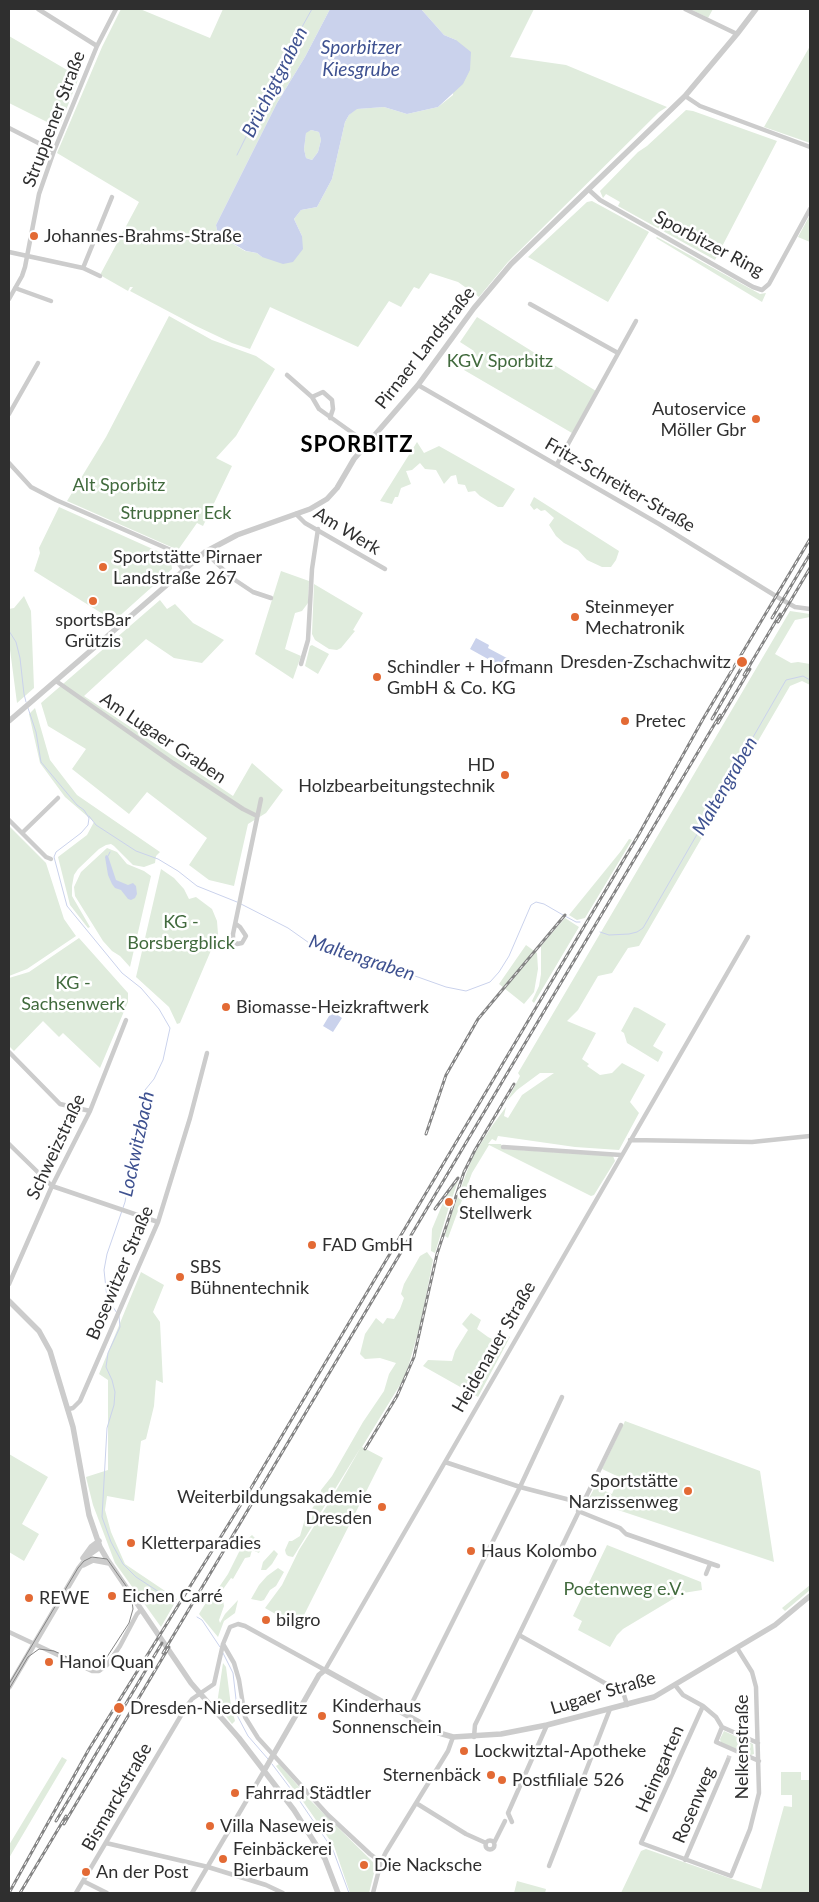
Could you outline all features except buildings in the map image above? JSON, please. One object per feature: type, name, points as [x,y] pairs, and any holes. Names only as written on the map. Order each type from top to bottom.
[{"type":"street","points":[[38,9],[97,46]]},
{"type":"street","name":"Struppener Straße","points":[[9,299],[22,276],[39,194],[54,151],[97,46],[116,9]]},
{"type":"street","points":[[685,9],[737,34]]},
{"type":"street","name":"Pirnaer Landstraße","points":[[9,720],[205,552],[236,535],[310,509],[327,499],[337,488],[354,459],[418,385],[474,308],[511,264],[685,96],[756,9]]},
{"type":"street","points":[[685,96],[700,106],[810,147]]},
{"type":"street","points":[[9,128],[54,151]]},
{"type":"street","name":"Sporbitzer Ring","points":[[589,190],[600,200],[753,287],[762,290],[769,284],[810,209]]},
{"type":"street","points":[[83,268],[112,197]]},
{"type":"street","points":[[9,252],[83,268],[100,276]]},
{"type":"street","points":[[15,288],[51,301]]},
{"type":"street","points":[[530,304],[618,353]]},
{"type":"street","points":[[557,464],[636,321]]},
{"type":"street","points":[[9,414],[38,363]]},
{"type":"street","points":[[286,375],[312,397],[319,409],[368,444]]},
{"type":"street","name":"Fritz-Schreiter-Straße","points":[[418,385],[557,464],[779,598],[795,607],[808,609]]},
{"type":"street","points":[[312,397],[323,392],[332,400],[334,409],[330,418]]},
{"type":"street","points":[[9,463],[30,487],[166,548],[181,556],[189,564]]},
{"type":"street","name":"Am Werk","points":[[296,514],[305,523],[385,569]]},
{"type":"street","points":[[301,664],[308,640],[312,569],[318,529]]},
{"type":"street","points":[[166,548],[183,569]]},
{"type":"street","points":[[205,552],[232,578],[253,592],[271,598]]},
{"type":"street","name":"Am Lugaer Graben","points":[[56,681],[174,763],[243,809],[257,816]]},
{"type":"street","points":[[22,833],[58,798]]},
{"type":"street","points":[[236,924],[261,799]]},
{"type":"street","points":[[9,820],[46,857],[51,859]]},
{"type":"street","name":"Heidenauer Straße","points":[[264,1771],[266,1764],[319,1675],[325,1670],[748,937]]},
{"type":"street","name":"Schweizstraße","points":[[9,1284],[52,1186],[90,1111],[126,1020]]},
{"type":"street","points":[[10,1050],[60,1104],[90,1111]]},
{"type":"street","name":"Bosewitzer Straße","points":[[69,1410],[80,1401],[158,1222],[190,1118],[207,1053]]},
{"type":"street","points":[[630,1140],[752,1142],[810,1136]]},
{"type":"street","points":[[9,1144],[52,1186],[158,1222]]},
{"type":"street","points":[[503,1147],[622,1155]]},
{"type":"street","points":[[9,1301],[48,1344],[69,1410],[87,1504],[100,1544],[109,1563],[191,1683],[239,1738],[304,1825],[329,1868],[338,1893]]},
{"type":"street","points":[[406,1715],[520,1487],[562,1397]]},
{"type":"street","points":[[474,1737],[475,1725],[621,1425]]},
{"type":"street","points":[[444,1462],[520,1487],[574,1501],[581,1505]]},
{"type":"street","points":[[578,1511],[620,1528],[626,1534],[718,1566]]},
{"type":"street","points":[[9,1687],[91,1546],[100,1544]]},
{"type":"street","points":[[79,1568],[93,1560],[109,1563]]},
{"type":"street","points":[[706,1574],[710,1564]]},
{"type":"street","name":"Lugaer Straße","points":[[453,1737],[474,1737],[512,1732],[547,1725],[654,1697],[775,1625],[810,1596]]},
{"type":"street","points":[[9,1632],[92,1671],[99,1671],[107,1665],[141,1610]]},
{"type":"street","points":[[373,1893],[381,1862],[448,1750],[453,1737],[439,1733],[241,1624],[230,1627],[223,1644],[234,1663],[239,1680],[245,1717],[258,1738],[328,1815],[381,1862]]},
{"type":"street","points":[[519,1634],[619,1691],[624,1695],[627,1705]]},
{"type":"street","name":"Bismarckstraße","points":[[76,1893],[186,1707],[192,1699],[214,1684],[223,1644]]},
{"type":"street","name":"Nelkenstraße","points":[[685,1860],[732,1876],[750,1829],[759,1792],[755,1680],[737,1648]]},
{"type":"street","points":[[675,1685],[683,1695],[703,1706],[716,1717],[722,1727],[758,1743]]},
{"type":"street","name":"Heimgarten","points":[[685,1860],[641,1843],[703,1706]]},
{"type":"street","points":[[548,1866],[610,1709]]},
{"type":"street","points":[[512,1822],[508,1813],[547,1725]]},
{"type":"street","points":[[722,1727],[716,1742],[731,1752],[759,1761]]},
{"type":"street","name":"Rosenweg","points":[[685,1860],[728,1760]]},
{"type":"street","points":[[192,1893],[264,1771]]},
{"type":"street","points":[[416,1803],[486,1844],[489,1840],[494,1843],[505,1821]]},
{"type":"street","points":[[106,1843],[208,1867],[283,1893]]},
{"type":"street","points":[[83,1881],[107,1893]]},
{"type":"green space","points":[[121,9],[140,9],[210,38],[223,9],[330,9],[305,57],[277,103],[216,225],[218,235],[245,251],[257,253],[262,257],[302,236],[294,219],[301,210],[317,207],[332,179],[345,122],[356,109],[384,107],[407,114],[438,107],[453,95],[456,40],[444,35],[421,9],[534,9],[510,57],[566,65],[667,107],[659,112],[508,262],[479,297],[458,282],[430,273],[419,289],[414,287],[401,307],[389,301],[358,347],[270,307],[250,349],[232,343],[196,326],[130,291],[133,287],[130,287],[128,291],[100,275],[139,202],[57,153],[102,47]]},
{"type":"green space","points":[[690,9],[713,9],[708,18]]},
{"type":"green space","points":[[9,36],[79,77],[59,128],[9,103]]},
{"type":"green space","points":[[810,46],[810,143],[764,127]]},
{"type":"green space","points":[[686,110],[777,141],[715,260],[618,206],[620,202],[606,194],[603,198],[600,191],[638,152]]},
{"type":"green space","points":[[311,130],[319,132],[321,140],[318,152],[312,160],[306,158],[304,149],[306,132]]},
{"type":"green space","points":[[592,201],[649,232],[608,302],[528,257],[587,202]]},
{"type":"green space","points":[[810,215],[810,242],[798,237]]},
{"type":"green space","points":[[656,238],[760,294],[766,293],[762,302]]},
{"type":"green space","points":[[169,316],[212,340],[256,356],[275,369],[236,436],[216,458],[232,466],[203,526],[197,523],[178,550],[67,501],[106,437]]},
{"type":"green space","name":"KGV Sporbitz","points":[[477,317],[596,391],[572,433],[464,370],[474,351],[460,342]]},
{"type":"green space","points":[[417,442],[424,453],[439,446],[515,489],[503,507],[498,507],[475,491],[468,492],[465,485],[458,484],[456,475],[451,476],[444,484],[436,470],[425,469],[420,463],[412,470],[406,471],[411,484],[401,488],[398,497],[395,497],[392,504],[380,501]]},
{"type":"green space","points":[[534,497],[619,551],[611,567],[602,567],[587,560],[578,550],[564,543],[556,536],[549,525],[554,518],[545,510],[541,511],[537,508],[534,510],[530,505]]},
{"type":"green space","name":"Sportstätte Pirnaer Landstraße 267","points":[[59,507],[166,555],[171,560],[172,569],[114,621],[34,571],[40,553],[39,548]]},
{"type":"green space","points":[[281,571],[309,581],[308,603],[302,611],[295,613],[285,649],[301,656],[293,679],[255,654]]},
{"type":"green space","points":[[314,584],[363,613],[353,630],[355,631],[341,648],[337,650],[329,649],[315,640],[312,634]]},
{"type":"green space","points":[[24,596],[31,611],[34,688],[17,703],[9,642],[9,609],[14,608]]},
{"type":"green space","points":[[160,600],[167,609],[175,604],[193,623],[224,640],[202,663],[174,658],[146,639],[84,696],[233,796],[252,763],[283,790],[266,813],[248,824],[234,886],[209,880],[189,865],[207,838],[147,792],[129,814],[72,769],[86,749],[48,726],[41,703]]},
{"type":"green space","points":[[790,611],[810,614],[810,617],[795,620],[775,654],[791,663],[810,664],[810,685],[802,681],[790,686],[639,946],[628,948],[612,973],[598,976],[578,1010],[567,1021],[596,1033],[582,1059],[589,1064],[587,1066],[600,1075],[612,1073],[622,1063],[645,1075],[630,1102],[639,1113],[619,1150],[575,1147],[498,1136],[496,1141],[492,1139],[488,1144],[501,1144],[503,1149],[613,1156],[615,1161],[594,1195],[591,1196],[489,1145],[472,1173],[448,1238],[445,1236],[448,1224],[473,1156],[492,1126],[506,1107],[504,1116],[508,1118],[522,1095],[554,1073],[540,1073],[517,1090],[507,1101],[520,1076],[518,1073]]},
{"type":"green space","points":[[312,645],[329,654],[318,674],[305,666],[310,646]]},
{"type":"green space","points":[[35,708],[50,760],[77,795],[160,852],[156,856],[155,863],[144,867],[133,865],[114,846],[111,844],[106,845],[99,849],[78,869],[74,875],[72,896],[90,927],[88,928],[70,905],[58,857],[87,835],[94,822],[65,797],[40,763],[29,714]]},
{"type":"green space","points":[[9,826],[46,863],[64,919],[76,936],[27,969],[9,976]]},
{"type":"green space","points":[[629,839],[632,840],[585,918],[577,920],[569,915],[621,851]]},
{"type":"green space","points":[[107,848],[117,852],[127,864],[151,876],[130,967],[103,941],[75,896],[74,887],[81,872]]},
{"type":"green space","name":"KG - Borsbergblick","points":[[161,869],[174,878],[184,889],[189,899],[196,897],[212,909],[217,921],[218,934],[180,1023],[177,1024],[169,1007],[136,977]]},
{"type":"green space","points":[[565,918],[579,927],[534,1003],[532,1001],[539,986],[541,974],[541,946]]},
{"type":"green space","name":"KG - Sachsenwerk","points":[[79,938],[128,993],[128,1002],[100,1068],[63,1033],[59,1037],[43,1021],[14,1051],[9,1046],[9,978],[29,972]]},
{"type":"green space","points":[[526,945],[537,953],[538,969],[534,992],[524,1004],[499,984]]},
{"type":"green space","points":[[634,1007],[666,1024],[653,1046],[663,1052],[658,1062],[627,1043],[624,1033],[621,1031]]},
{"type":"green space","points":[[458,1181],[435,1253],[431,1251],[432,1229],[445,1198]]},
{"type":"green space","points":[[427,1252],[433,1260],[421,1322],[409,1364],[403,1380],[362,1447],[383,1458],[298,1627],[265,1608],[282,1585],[299,1550],[361,1447],[293,1557],[288,1556],[285,1550],[289,1541],[300,1536],[305,1519],[311,1520],[313,1514],[311,1510],[321,1496],[321,1490],[332,1476],[363,1422],[384,1391],[389,1374],[396,1363],[380,1358],[365,1359],[360,1354],[365,1334],[376,1318],[383,1324],[387,1318],[394,1319],[404,1298],[401,1294],[404,1284],[420,1256]]},
{"type":"green space","points":[[141,1272],[164,1285],[153,1312],[160,1322],[163,1383],[156,1380],[154,1406],[146,1439],[141,1441],[134,1501],[107,1496],[105,1510],[111,1532],[125,1564],[177,1599],[161,1627],[115,1563],[93,1505],[86,1477],[108,1470],[108,1380],[99,1374]]},
{"type":"green space","points":[[471,1313],[481,1320],[477,1329],[488,1337],[494,1340],[500,1331],[510,1337],[478,1397],[423,1366],[428,1360],[452,1361],[455,1351],[468,1330],[462,1324]]},
{"type":"green space","name":"Sportstätte Narzissenweg","points":[[625,1421],[760,1471],[774,1562],[588,1500],[595,1487],[612,1494],[619,1477],[602,1469]]},
{"type":"green space","points":[[9,1454],[48,1477],[22,1524],[39,1534],[24,1561],[9,1552]]},
{"type":"green space","points":[[252,1535],[262,1545],[259,1553],[252,1550],[250,1557],[245,1558],[233,1579],[231,1578],[219,1595],[223,1600],[224,1606],[219,1620],[220,1623],[225,1614],[238,1600],[235,1613],[224,1621],[218,1637],[199,1614],[210,1596],[215,1593],[228,1574],[244,1542]]},
{"type":"green space","name":"Poetenweg e.V.","points":[[607,1545],[701,1582],[702,1590],[683,1593],[623,1629],[610,1647],[578,1630],[582,1621],[573,1616]]},
{"type":"green space","points":[[274,1550],[278,1554],[272,1564],[266,1570],[261,1570],[263,1562]]},
{"type":"green space","points":[[278,1568],[284,1572],[276,1586],[270,1590],[264,1600],[251,1599],[259,1585]]},
{"type":"green space","points":[[810,1585],[810,1590],[785,1611],[782,1608]]},
{"type":"green space","points":[[223,1663],[226,1667],[235,1721],[232,1724],[217,1704]]},
{"type":"green space","points":[[724,1731],[753,1744],[754,1754],[751,1755],[721,1743],[720,1739]]},
{"type":"green space","points":[[62,1757],[67,1760],[9,1858],[9,1845]]},
{"type":"green space","points":[[279,1764],[312,1802],[376,1865],[369,1893],[350,1893],[334,1846],[276,1766]]},
{"type":"green space","points":[[781,1772],[801,1772],[801,1780],[810,1780],[810,1893],[621,1893],[641,1851],[646,1849],[761,1889],[784,1806],[792,1807],[792,1795],[781,1795]]},
{"type":"green space","points":[[517,1881],[546,1889],[545,1893],[514,1893]]},
{"type":"water","name":"Sporbitzer Kiesgrube","points":[[330,9],[421,9],[444,35],[456,40],[471,52],[470,70],[463,84],[438,107],[407,114],[384,107],[357,109],[349,115],[345,122],[332,179],[317,207],[301,210],[294,219],[302,236],[303,249],[293,262],[283,264],[262,257],[257,253],[246,251],[218,235],[216,225],[277,103],[305,57]],"holes":[[[311,130],[319,132],[321,140],[318,152],[312,160],[306,158],[304,149],[306,133]]]},
{"type":"water","points":[[476,638],[489,645],[488,648],[518,664],[513,673],[470,649]]},
{"type":"water","points":[[106,855],[116,880],[128,885],[133,883],[136,886],[137,894],[135,898],[128,899],[121,890],[115,888],[112,884],[108,875]]},
{"type":"water","points":[[332,1011],[342,1018],[333,1032],[323,1026]]},
{"type":"waterway","name":"Brüchigtgraben","points":[[237,155],[288,52],[312,9]]},
{"type":"waterway","name":"Lockwitzbach","points":[[9,631],[16,642],[20,658],[26,702]]},
{"type":"waterway","name":"Maltengraben","points":[[600,932],[609,935],[629,934],[643,928],[786,680],[803,676],[810,680]]},
{"type":"waterway","name":"Lockwitzbach","points":[[28,708],[36,732],[41,762],[89,818],[88,825],[81,833],[56,852],[54,857],[67,906],[122,973],[141,988],[159,1009],[170,1028],[163,1060],[154,1079],[145,1090],[125,1202],[107,1254],[104,1270],[107,1298],[117,1313]]},
{"type":"waterway","name":"Maltengraben","points":[[89,816],[96,825],[136,851],[158,859],[178,871],[197,886],[237,902]]},
{"type":"waterway","points":[[108,856],[110,852]]},
{"type":"waterway","name":"Maltengraben","points":[[241,904],[288,928],[312,945],[339,949],[446,987],[466,991],[490,982],[499,972],[509,956],[531,905],[536,902],[544,904],[563,915]]},
{"type":"waterway","name":"Maltengraben","points":[[565,916],[580,922]]},
{"type":"waterway","name":"Lockwitzbach","points":[[119,1316],[120,1327],[108,1353],[106,1367],[115,1392],[114,1405],[107,1428],[102,1517],[111,1542],[123,1564],[136,1577],[176,1603]]},
{"type":"waterway","name":"Lockwitzbach","points":[[197,1617],[202,1620],[220,1647]]},
{"type":"waterway","name":"Lockwitzbach","points":[[223,1653],[233,1673],[238,1717],[248,1736],[268,1759]]},
{"type":"waterway","name":"Lockwitzbach","points":[[272,1764],[333,1850],[349,1893]]},
{"type":"tunnel","points":[[728,1760],[730,1754]]},
{"type":"tram line","points":[[9,1684],[78,1568],[84,1561],[92,1557],[107,1559],[131,1593],[133,1609],[129,1623],[105,1660],[91,1668],[54,1651],[39,1649],[28,1657],[9,1689]]},
{"type":"railway","points":[[9,1893],[89,1749],[248,1493],[639,834],[703,719],[810,539]]},
{"type":"railway","points":[[772,618],[810,554]]},
{"type":"railway","points":[[778,622],[810,568]]},
{"type":"railway","points":[[744,675],[780,614]]},
{"type":"railway","points":[[712,719],[743,665]]},
{"type":"railway","points":[[718,723],[750,669]]},
{"type":"railway","points":[[163,1653],[720,715]]},
{"type":"railway","points":[[426,1134],[446,1075],[478,1019],[565,915]]},
{"type":"railway","points":[[365,1449],[397,1396],[414,1357],[437,1254],[464,1172],[514,1084]]},
{"type":"railway","points":[[435,1209],[458,1178]]},
{"type":"railway","points":[[56,1821],[162,1643]]},
{"type":"railway","points":[[64,1824],[169,1647]]},
{"type":"railway","points":[[20,1893],[66,1816]]},
{"type":"place","name":"Johannes-Brahms-Straße","points":[[34,236]]},
{"type":"place","name":"Autoservice Möller Gbr","points":[[756,419]]},
{"type":"place","name":"Sportstätte Pirnaer Landstraße 267","points":[[103,567]]},
{"type":"place","name":"sportsBar Grützis","points":[[93,601]]},
{"type":"place","name":"Steinmeyer Mechatronik","points":[[575,617]]},
{"type":"place","name":"Dresden-Zschachwitz","points":[[742,662]]},
{"type":"place","name":"Schindler + Hofmann GmbH & Co. KG","points":[[377,677]]},
{"type":"place","name":"Pretec","points":[[625,721]]},
{"type":"place","name":"HD Holzbearbeitungstechnik","points":[[505,775]]},
{"type":"place","name":"Biomasse-Heizkraftwerk","points":[[226,1007]]},
{"type":"place","name":"ehemaliges Stellwerk","points":[[449,1202]]},
{"type":"place","name":"FAD GmbH","points":[[312,1245]]},
{"type":"place","name":"SBS Bühnentechnik","points":[[180,1277]]},
{"type":"place","name":"Sportstätte Narzissenweg","points":[[688,1491]]},
{"type":"place","name":"Weiterbildungsakademie Dresden","points":[[382,1507]]},
{"type":"place","name":"Kletterparadies","points":[[131,1543]]},
{"type":"place","name":"Haus Kolombo","points":[[471,1551]]},
{"type":"place","name":"Eichen Carré","points":[[112,1596]]},
{"type":"place","name":"REWE","points":[[29,1598]]},
{"type":"place","name":"bilgro","points":[[266,1620]]},
{"type":"place","name":"Hanoi Quan","points":[[49,1662]]},
{"type":"place","name":"Dresden-Niedersedlitz","points":[[119,1708]]},
{"type":"place","name":"Kinderhaus Sonnenschein","points":[[322,1716]]},
{"type":"place","name":"Lockwitztal-Apotheke","points":[[464,1751]]},
{"type":"place","name":"Sternenbäck","points":[[491,1775]]},
{"type":"place","name":"Postfiliale 526","points":[[502,1780]]},
{"type":"place","name":"Fahrrad Städtler","points":[[235,1793]]},
{"type":"place","name":"Villa Naseweis","points":[[210,1826]]},
{"type":"place","name":"Feinbäckerei Bierbaum","points":[[223,1859]]},
{"type":"place","name":"Die Nacksche","points":[[364,1865]]},
{"type":"place","name":"An der Post","points":[[86,1872]]},
{"type":"district","name":"SPORBITZ","points":[[357,445]]},
{"type":"park label","name":"Alt Sporbitz","points":[[119,485]]},
{"type":"park label","name":"Struppner Eck","points":[[176,513]]}]
